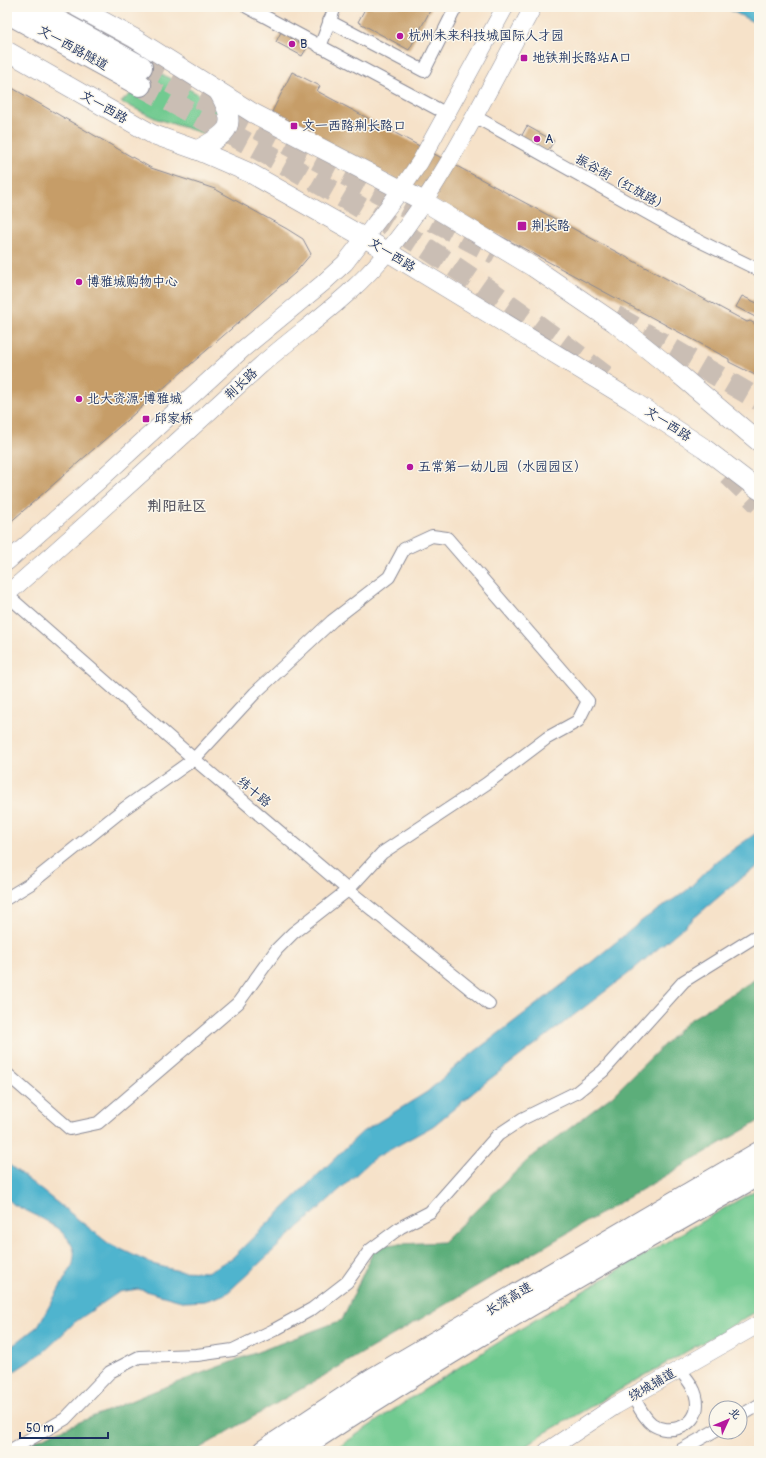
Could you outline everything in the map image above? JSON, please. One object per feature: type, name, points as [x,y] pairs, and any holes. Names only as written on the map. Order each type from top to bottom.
[{"type":"highway","name":"文一西路隧道","points":[[7,12],[141,76],[32,7]]},
{"type":"highway","name":"长深高速","points":[[290,1444],[373,1379],[759,1154]]},
{"type":"highway","name":"长深高速","points":[[264,1451],[290,1444],[393,1387],[585,1273],[759,1174]]},
{"type":"highway","points":[[259,1451],[290,1444]]},
{"type":"main road","points":[[77,7],[134,38],[253,113],[425,202],[533,267],[615,323],[759,442]]},
{"type":"main road","name":"荆长路","points":[[7,562],[101,479],[243,349],[322,284],[345,263],[401,190],[420,162],[505,7]]},
{"type":"main road","name":"荆长路","points":[[7,594],[120,495],[262,364],[341,300],[387,253],[425,202],[533,7]]},
{"type":"main road","name":"文一西路","points":[[7,50],[152,134],[197,150],[250,173],[365,238],[387,253],[631,400],[704,448],[759,490]]},
{"type":"main road","points":[[197,150],[218,139],[226,131],[229,125],[230,117],[218,90]]},
{"type":"main road","name":"绕城辅道","points":[[547,1451],[633,1396],[759,1324]]},
{"type":"street","points":[[247,7],[447,114]]},
{"type":"street","points":[[320,47],[335,7]]},
{"type":"street","points":[[329,21],[424,71],[456,7]]},
{"type":"street","name":"振谷街（红旗路）","points":[[474,116],[683,233],[759,270]]},
{"type":"street","points":[[7,898],[30,884],[125,808],[194,759],[266,683],[332,620],[389,577],[404,549],[432,536],[447,538],[588,701],[578,721],[547,738],[486,784],[382,853],[348,890],[293,933],[277,949],[238,1003],[98,1123],[70,1128],[7,1074]]},
{"type":"street","name":"纬十路","points":[[7,594],[194,759],[348,890],[489,1004]]},
{"type":"street","points":[[9,1451],[66,1419],[110,1372],[139,1357],[197,1355],[233,1350],[312,1309],[347,1282],[370,1250],[401,1227],[430,1212],[498,1135],[522,1119],[577,1092],[604,1070],[684,981],[747,941],[759,937]]},
{"type":"street","points":[[633,1396],[643,1414],[651,1423],[664,1430],[676,1430],[694,1418],[697,1404],[694,1388],[679,1369]]},
{"type":"street","points":[[748,1411],[759,1405]]},
{"type":"street","points":[[681,1427],[694,1447]]},
{"type":"street","points":[[680,1451],[694,1447],[708,1436]]},
{"type":"green space","points":[[145,65],[211,101],[224,112],[225,118],[212,136],[157,119],[121,102],[139,87]]},
{"type":"green space","points":[[759,977],[759,1121],[195,1451],[10,1451],[152,1392],[342,1320],[376,1245],[443,1242],[529,1159],[612,1096],[688,1021]]},
{"type":"green space","points":[[759,1188],[759,1310],[543,1434],[519,1451],[333,1451],[437,1381],[543,1315]]},
{"type":"water","points":[[724,7],[759,7],[759,25]]},
{"type":"water","points":[[759,831],[759,866],[741,878],[628,974],[486,1082],[433,1126],[373,1159],[226,1294],[205,1301],[185,1302],[138,1289],[119,1292],[75,1322],[45,1351],[7,1376],[7,1350],[38,1326],[73,1264],[74,1251],[70,1242],[57,1228],[13,1204],[7,1198],[7,1163],[108,1243],[152,1264],[179,1271],[207,1272],[232,1258],[362,1132],[427,1092],[461,1062],[588,965],[644,919],[686,891],[713,864]]},
{"type":"building","name":"杭州未来科技城国际人才园","points":[[366,7],[432,7],[409,50],[358,22]]},
{"type":"building","name":"B","points":[[281,32],[308,46],[302,56],[276,42]]},
{"type":"building","name":"荆长路","points":[[292,72],[320,86],[317,91],[747,322],[750,321],[759,326],[759,377],[729,362],[729,359],[300,128],[270,116]]},
{"type":"building","name":"北大资源·博雅城","points":[[7,85],[151,168],[215,189],[287,229],[303,239],[311,254],[295,273],[7,525]]},
{"type":"building","name":"A","points":[[527,126],[554,141],[547,152],[521,137]]},
{"type":"building","points":[[742,296],[759,304],[759,319],[736,307]]},
{"type":"tunnel","points":[[141,67],[496,254]]},
{"type":"tunnel","points":[[140,85],[293,168],[412,239],[498,297],[609,379]]},
{"type":"tunnel","points":[[615,316],[759,400]]},
{"type":"tunnel","points":[[728,474],[759,504]]},
{"type":"place","name":"杭州未来科技城国际人才园","points":[[400,36]]},
{"type":"place","name":"B","points":[[292,44]]},
{"type":"place","name":"地铁荆长路站A口","points":[[524,58]]},
{"type":"place","name":"文一西路荆长路口","points":[[294,126]]},
{"type":"place","name":"A","points":[[537,139]]},
{"type":"place","name":"荆长路","points":[[522,226]]},
{"type":"place","name":"博雅城购物中心","points":[[79,282]]},
{"type":"place","name":"北大资源·博雅城","points":[[79,399]]},
{"type":"place","name":"邱家桥","points":[[146,419]]},
{"type":"place","name":"五常第一幼儿园（水园园区）","points":[[410,467]]},
{"type":"district","name":"荆阳社区","points":[[177,506]]}]
